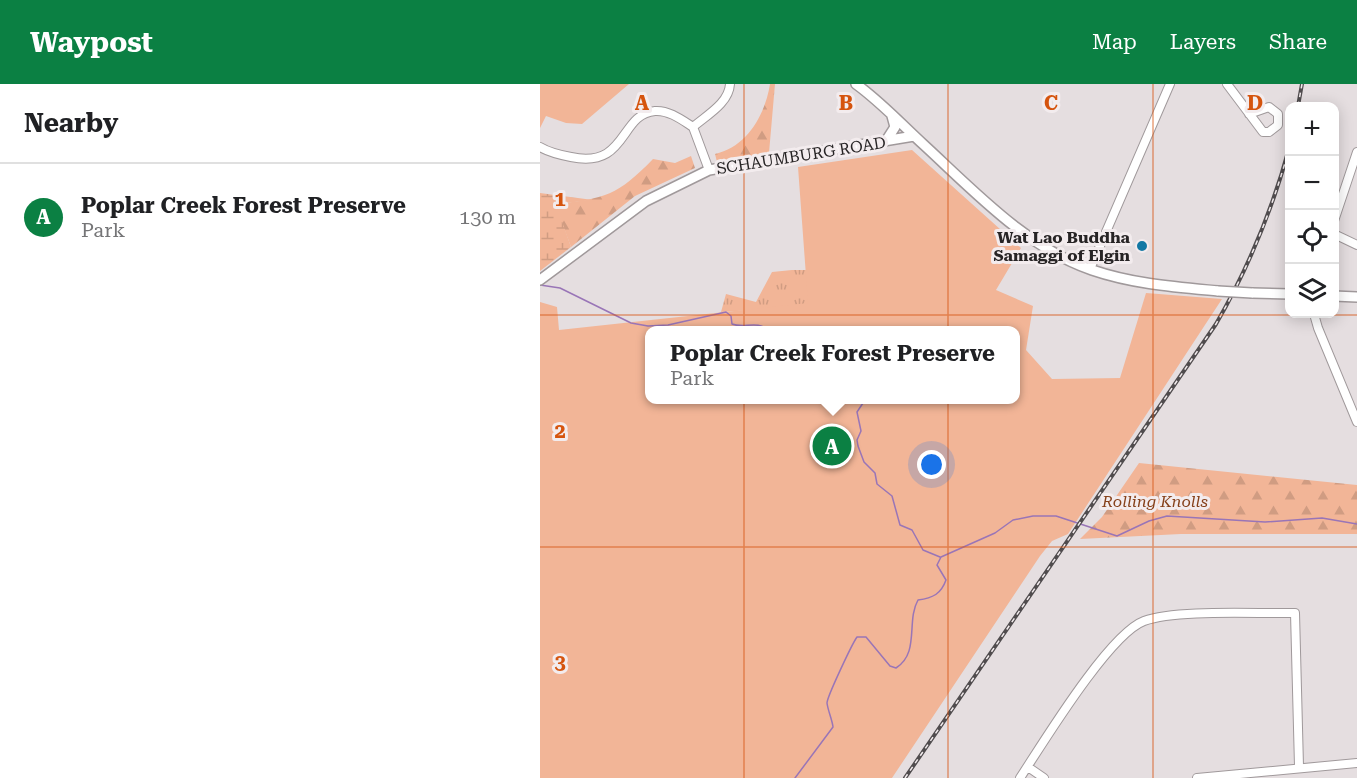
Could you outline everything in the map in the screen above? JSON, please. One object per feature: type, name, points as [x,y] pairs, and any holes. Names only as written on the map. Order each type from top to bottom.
[{"type":"main road","points":[[856,84],[990,205],[1041,245],[1090,269],[1153,286],[1285,294]]},
{"type":"main road","points":[[886,141],[894,131],[892,116]]},
{"type":"main road","name":"SCHAUMBURG ROAD","points":[[540,280],[646,201],[709,170],[914,136]]},
{"type":"main road","points":[[1339,296],[1357,297]]},
{"type":"street","points":[[693,127],[719,106],[730,93],[730,84]]},
{"type":"street","points":[[1090,269],[1170,84]]},
{"type":"street","points":[[1227,84],[1249,114]]},
{"type":"street","points":[[540,147],[551,153],[578,158],[600,157],[613,150],[636,120],[653,111],[668,112],[693,127],[709,170]]},
{"type":"street","points":[[1339,210],[1357,152]]},
{"type":"street","points":[[1339,236],[1357,245]]},
{"type":"street","points":[[1315,318],[1357,422]]},
{"type":"street","points":[[1020,778],[1105,654],[1136,624],[1168,615],[1295,613],[1299,766]]},
{"type":"street","points":[[1197,778],[1299,766],[1357,763]]},
{"type":"street","points":[[1028,767],[1044,778]]},
{"type":"green space","points":[[540,84],[629,84],[582,124],[566,123],[546,116],[540,128]]},
{"type":"green space","points":[[770,84],[775,84],[769,153],[717,162],[715,154],[736,144],[753,128],[764,107]]},
{"type":"green space","points":[[912,150],[1021,248],[996,290],[1033,306],[1026,350],[1052,379],[1120,378],[1146,293],[1222,299],[1068,534],[1052,541],[1040,556],[892,778],[540,778],[540,302],[557,307],[559,330],[808,303],[798,167]]},
{"type":"green space","points":[[691,156],[695,168],[635,196],[571,247],[555,204],[586,200],[610,193],[630,181],[653,159],[675,163]]},
{"type":"green space","points":[[540,193],[593,200],[556,204],[571,247],[540,271]]},
{"type":"green space","points":[[808,270],[828,305],[721,312],[726,294],[756,302],[772,272]]},
{"type":"green space","name":"Rolling Knolls","points":[[1139,463],[1357,485],[1357,534],[1181,534],[1080,539],[1102,517]]},
{"type":"waterway","points":[[540,285],[560,288],[631,323],[648,326]]},
{"type":"waterway","points":[[648,326],[668,325],[726,312],[731,316],[732,324],[741,326]]},
{"type":"waterway","points":[[741,326],[759,326]]},
{"type":"waterway","points":[[862,404],[857,412],[861,431],[857,440],[864,462],[875,473],[877,484],[892,496],[900,525],[912,530],[923,550],[940,557]]},
{"type":"waterway","points":[[795,778],[833,727],[828,699],[857,637],[866,637],[890,666],[896,668],[908,654],[913,617],[918,600],[936,594],[942,589],[946,580],[937,565],[941,557],[995,533],[1013,520],[1033,516],[1056,516],[1117,536],[1149,521],[1167,516],[1265,522],[1322,518],[1357,524]]},
{"type":"railway","points":[[1299,102],[1302,84]]},
{"type":"railway","points":[[905,778],[1216,324],[1259,237],[1287,156]]},
{"type":"place","name":"Wat Lao Buddha Samaggi of Elgin","points":[[1142,246]]},
{"type":"place","name":"Poplar Creek Forest Preserve","points":[[832,446]]}]
